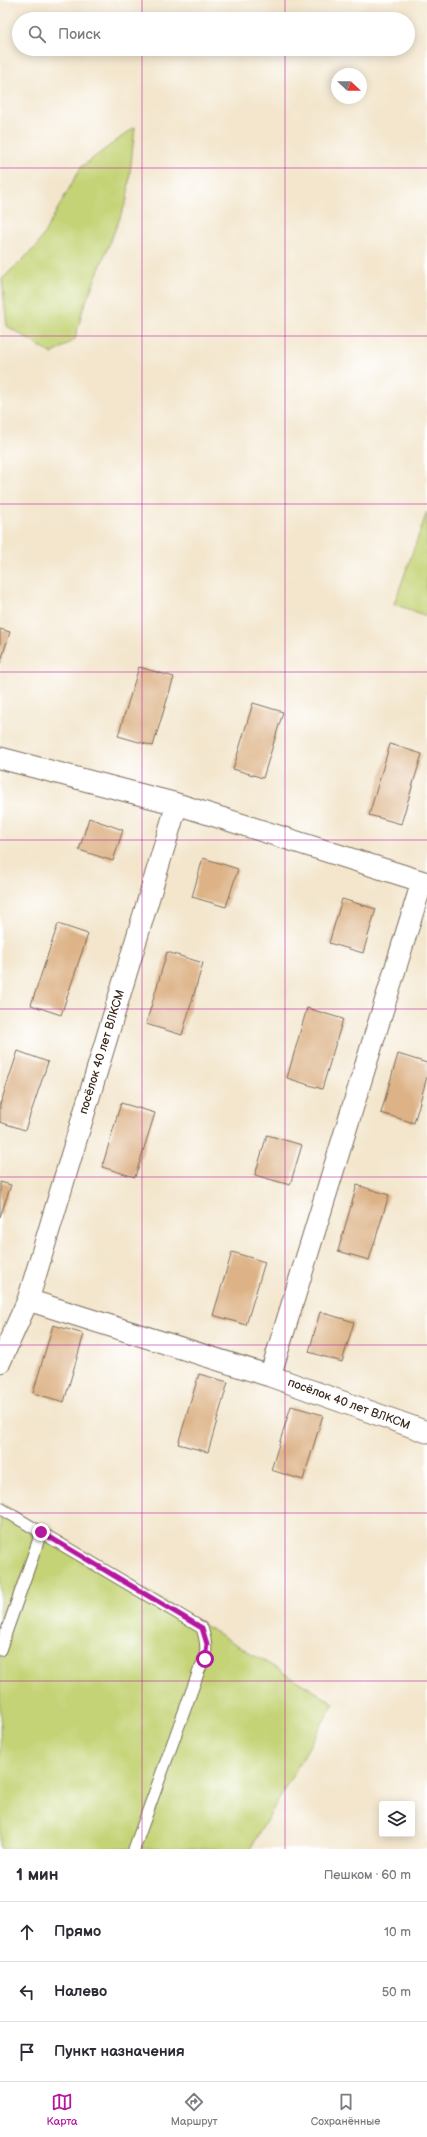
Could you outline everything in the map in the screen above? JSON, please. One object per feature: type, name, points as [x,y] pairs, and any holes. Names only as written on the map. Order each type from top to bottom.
[{"type":"street","points":[[0,758],[177,804],[424,882],[270,1376]]},
{"type":"street","name":"посёлок 40 лет ВЛКСМ","points":[[0,1362],[28,1300],[177,804]]},
{"type":"street","name":"посёлок 40 лет ВЛКСМ","points":[[28,1300],[270,1376],[427,1432]]},
{"type":"lane","points":[[0,1508],[202,1628],[207,1644],[205,1659],[199,1670],[134,1849]]},
{"type":"lane","points":[[0,1650],[41,1532]]},
{"type":"green space","points":[[135,127],[127,200],[83,309],[75,339],[52,354],[7,326],[2,279],[37,246],[81,167]]},
{"type":"green space","points":[[427,512],[427,616],[394,604]]},
{"type":"green space","points":[[0,1503],[334,1703],[250,1849],[0,1849]]},
{"type":"building","points":[[0,629],[10,632],[0,664]]},
{"type":"building","points":[[139,667],[174,677],[153,746],[118,736]]},
{"type":"building","points":[[253,703],[283,712],[263,778],[233,769]]},
{"type":"building","points":[[390,744],[422,754],[401,824],[369,815]]},
{"type":"building","points":[[89,818],[123,830],[113,861],[79,850]]},
{"type":"building","points":[[203,858],[238,869],[226,907],[192,897]]},
{"type":"building","points":[[342,899],[376,909],[363,953],[329,943]]},
{"type":"building","points":[[58,924],[88,934],[61,1015],[31,1005]]},
{"type":"building","points":[[167,952],[203,963],[182,1035],[146,1024]]},
{"type":"building","points":[[307,1008],[343,1019],[322,1089],[287,1078]]},
{"type":"building","points":[[18,1051],[48,1062],[25,1130],[0,1122],[0,1105]]},
{"type":"building","points":[[398,1054],[427,1063],[427,1077],[414,1123],[381,1113]]},
{"type":"building","points":[[121,1103],[155,1113],[135,1177],[102,1167]]},
{"type":"building","points":[[267,1135],[302,1145],[290,1185],[255,1175]]},
{"type":"building","points":[[0,1182],[11,1185],[0,1217]]},
{"type":"building","points":[[357,1185],[389,1195],[369,1260],[338,1251]]},
{"type":"building","points":[[232,1252],[265,1262],[246,1325],[213,1315]]},
{"type":"building","points":[[320,1312],[354,1322],[342,1362],[309,1352]]},
{"type":"building","points":[[53,1325],[84,1334],[64,1402],[33,1393]]},
{"type":"building","points":[[199,1374],[228,1382],[208,1452],[178,1444]]},
{"type":"building","points":[[291,1406],[323,1415],[303,1480],[271,1470]]},
{"type":"route","points":[[41,1532],[202,1628],[207,1644],[205,1659]]}]
